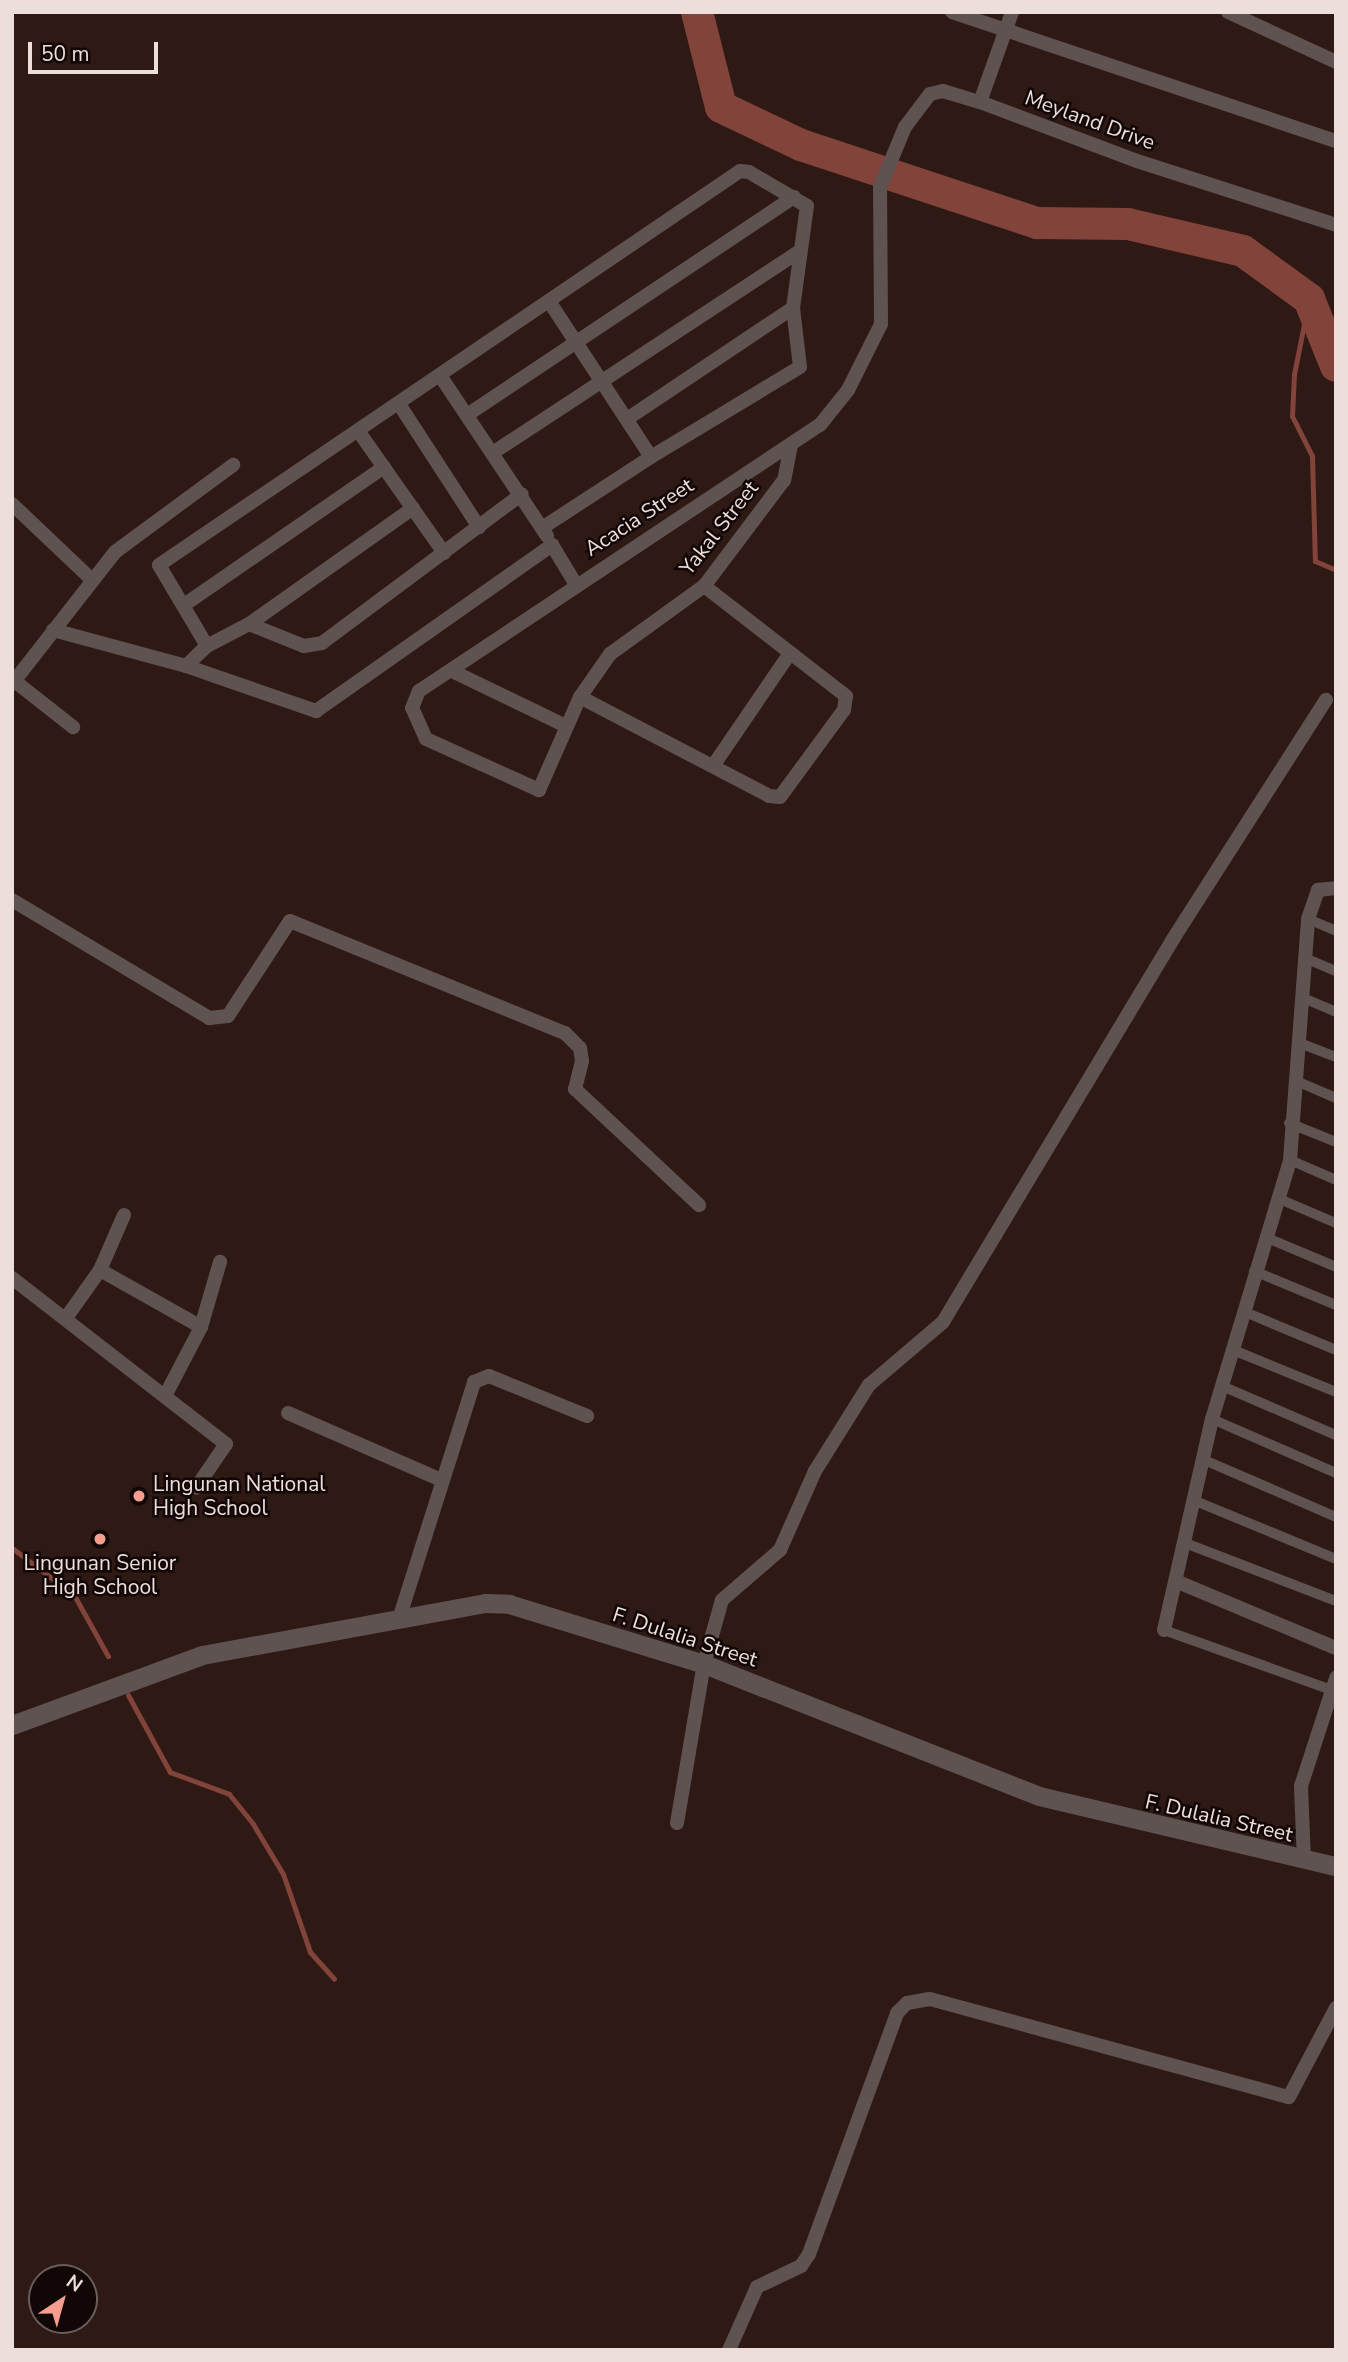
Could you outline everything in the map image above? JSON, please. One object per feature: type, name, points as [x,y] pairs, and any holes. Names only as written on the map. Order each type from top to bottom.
[{"type":"street","points":[[952,12],[1336,141]]},
{"type":"street","points":[[980,102],[1012,12]]},
{"type":"street","points":[[1228,12],[1336,62]]},
{"type":"street","name":"Meyland Drive","points":[[880,187],[894,153],[930,94],[943,91],[980,102],[1137,161],[1336,225]]},
{"type":"street","points":[[207,646],[159,565],[441,377],[740,171],[807,206],[793,308],[798,369],[651,457],[542,528]]},
{"type":"street","name":"Acacia Street","points":[[539,790],[426,739],[412,700],[575,583],[820,425],[873,348],[883,288],[880,187]]},
{"type":"street","points":[[467,415],[794,197]]},
{"type":"street","points":[[494,452],[799,253]]},
{"type":"street","points":[[550,301],[651,457]]},
{"type":"street","points":[[627,419],[793,308]]},
{"type":"street","points":[[441,377],[522,494],[575,583]]},
{"type":"street","points":[[399,404],[479,527]]},
{"type":"street","points":[[359,432],[444,553]]},
{"type":"street","name":"Yakal Street","points":[[539,790],[580,697],[615,649],[704,586],[784,480],[790,444]]},
{"type":"street","points":[[73,727],[13,681],[91,579],[131,538],[233,465]]},
{"type":"street","points":[[184,605],[384,467]]},
{"type":"street","points":[[249,624],[304,646],[323,643],[522,494]]},
{"type":"street","points":[[12,504],[91,579]]},
{"type":"street","points":[[186,666],[207,646],[249,624],[413,508]]},
{"type":"street","points":[[53,630],[186,666],[306,709],[325,709],[552,545]]},
{"type":"street","points":[[580,697],[769,796],[780,797],[844,710],[846,696],[704,586]]},
{"type":"street","points":[[713,766],[790,653]]},
{"type":"street","points":[[453,671],[566,726]]},
{"type":"street","points":[[677,1822],[704,1664],[722,1600],[780,1550],[815,1471],[869,1385],[943,1322],[1173,939],[1326,700]]},
{"type":"street","points":[[1304,1861],[1301,1786],[1334,1684],[1164,1630],[1178,1582],[1212,1419],[1245,1312],[1254,1271],[1290,1160],[1289,1123],[1308,919],[1318,890],[1336,888]]},
{"type":"street","points":[[12,900],[209,1018],[228,1016],[290,921],[565,1033],[580,1048],[575,1088],[699,1205]]},
{"type":"street","points":[[1308,919],[1336,931]]},
{"type":"street","points":[[1304,958],[1336,971]]},
{"type":"street","points":[[1301,997],[1336,1012]]},
{"type":"street","points":[[1297,1042],[1336,1057]]},
{"type":"street","points":[[1293,1080],[1336,1098]]},
{"type":"street","points":[[1289,1123],[1336,1142]]},
{"type":"street","points":[[1290,1160],[1336,1180]]},
{"type":"street","points":[[1277,1198],[1336,1223]]},
{"type":"street","points":[[66,1318],[100,1270],[124,1215]]},
{"type":"street","points":[[1265,1237],[1336,1267]]},
{"type":"street","points":[[165,1396],[201,1327],[220,1262]]},
{"type":"street","points":[[100,1270],[201,1327]]},
{"type":"street","points":[[1254,1271],[1336,1305]]},
{"type":"street","points":[[12,1278],[226,1444],[195,1488]]},
{"type":"street","points":[[1245,1312],[1336,1350]]},
{"type":"street","points":[[1233,1350],[1336,1392]]},
{"type":"street","points":[[399,1619],[441,1480],[479,1377],[489,1376],[587,1416]]},
{"type":"street","points":[[1222,1386],[1336,1434]]},
{"type":"street","points":[[288,1413],[441,1480]]},
{"type":"street","points":[[1212,1419],[1336,1473]]},
{"type":"street","points":[[1202,1459],[1336,1517]]},
{"type":"street","points":[[1193,1500],[1336,1559]]},
{"type":"street","points":[[1185,1543],[1336,1601]]},
{"type":"street","points":[[1178,1582],[1336,1648]]},
{"type":"street","name":"F. Dulalia Street","points":[[12,1725],[202,1655],[399,1619],[509,1604],[704,1664],[1039,1796],[1304,1861],[1336,1866]]},
{"type":"street","points":[[729,2350],[757,2287],[801,2266],[809,2254],[897,2013],[907,2003],[930,1999],[1289,2096],[1336,2008]]},
{"type":"waterway","points":[[697,12],[721,107],[801,145],[1037,223],[1128,224],[1243,251],[1309,299],[1336,366]]},
{"type":"waterway","points":[[1309,299],[1294,374],[1292,416],[1312,456],[1315,561],[1336,570]]},
{"type":"waterway","points":[[12,1548],[74,1595],[108,1656]]},
{"type":"waterway","points":[[128,1695],[170,1772],[229,1794],[253,1824],[283,1874],[310,1952],[334,1979]]},
{"type":"place","name":"Lingunan National High School","points":[[139,1496]]},
{"type":"place","name":"Lingunan Senior High School","points":[[100,1539]]}]
